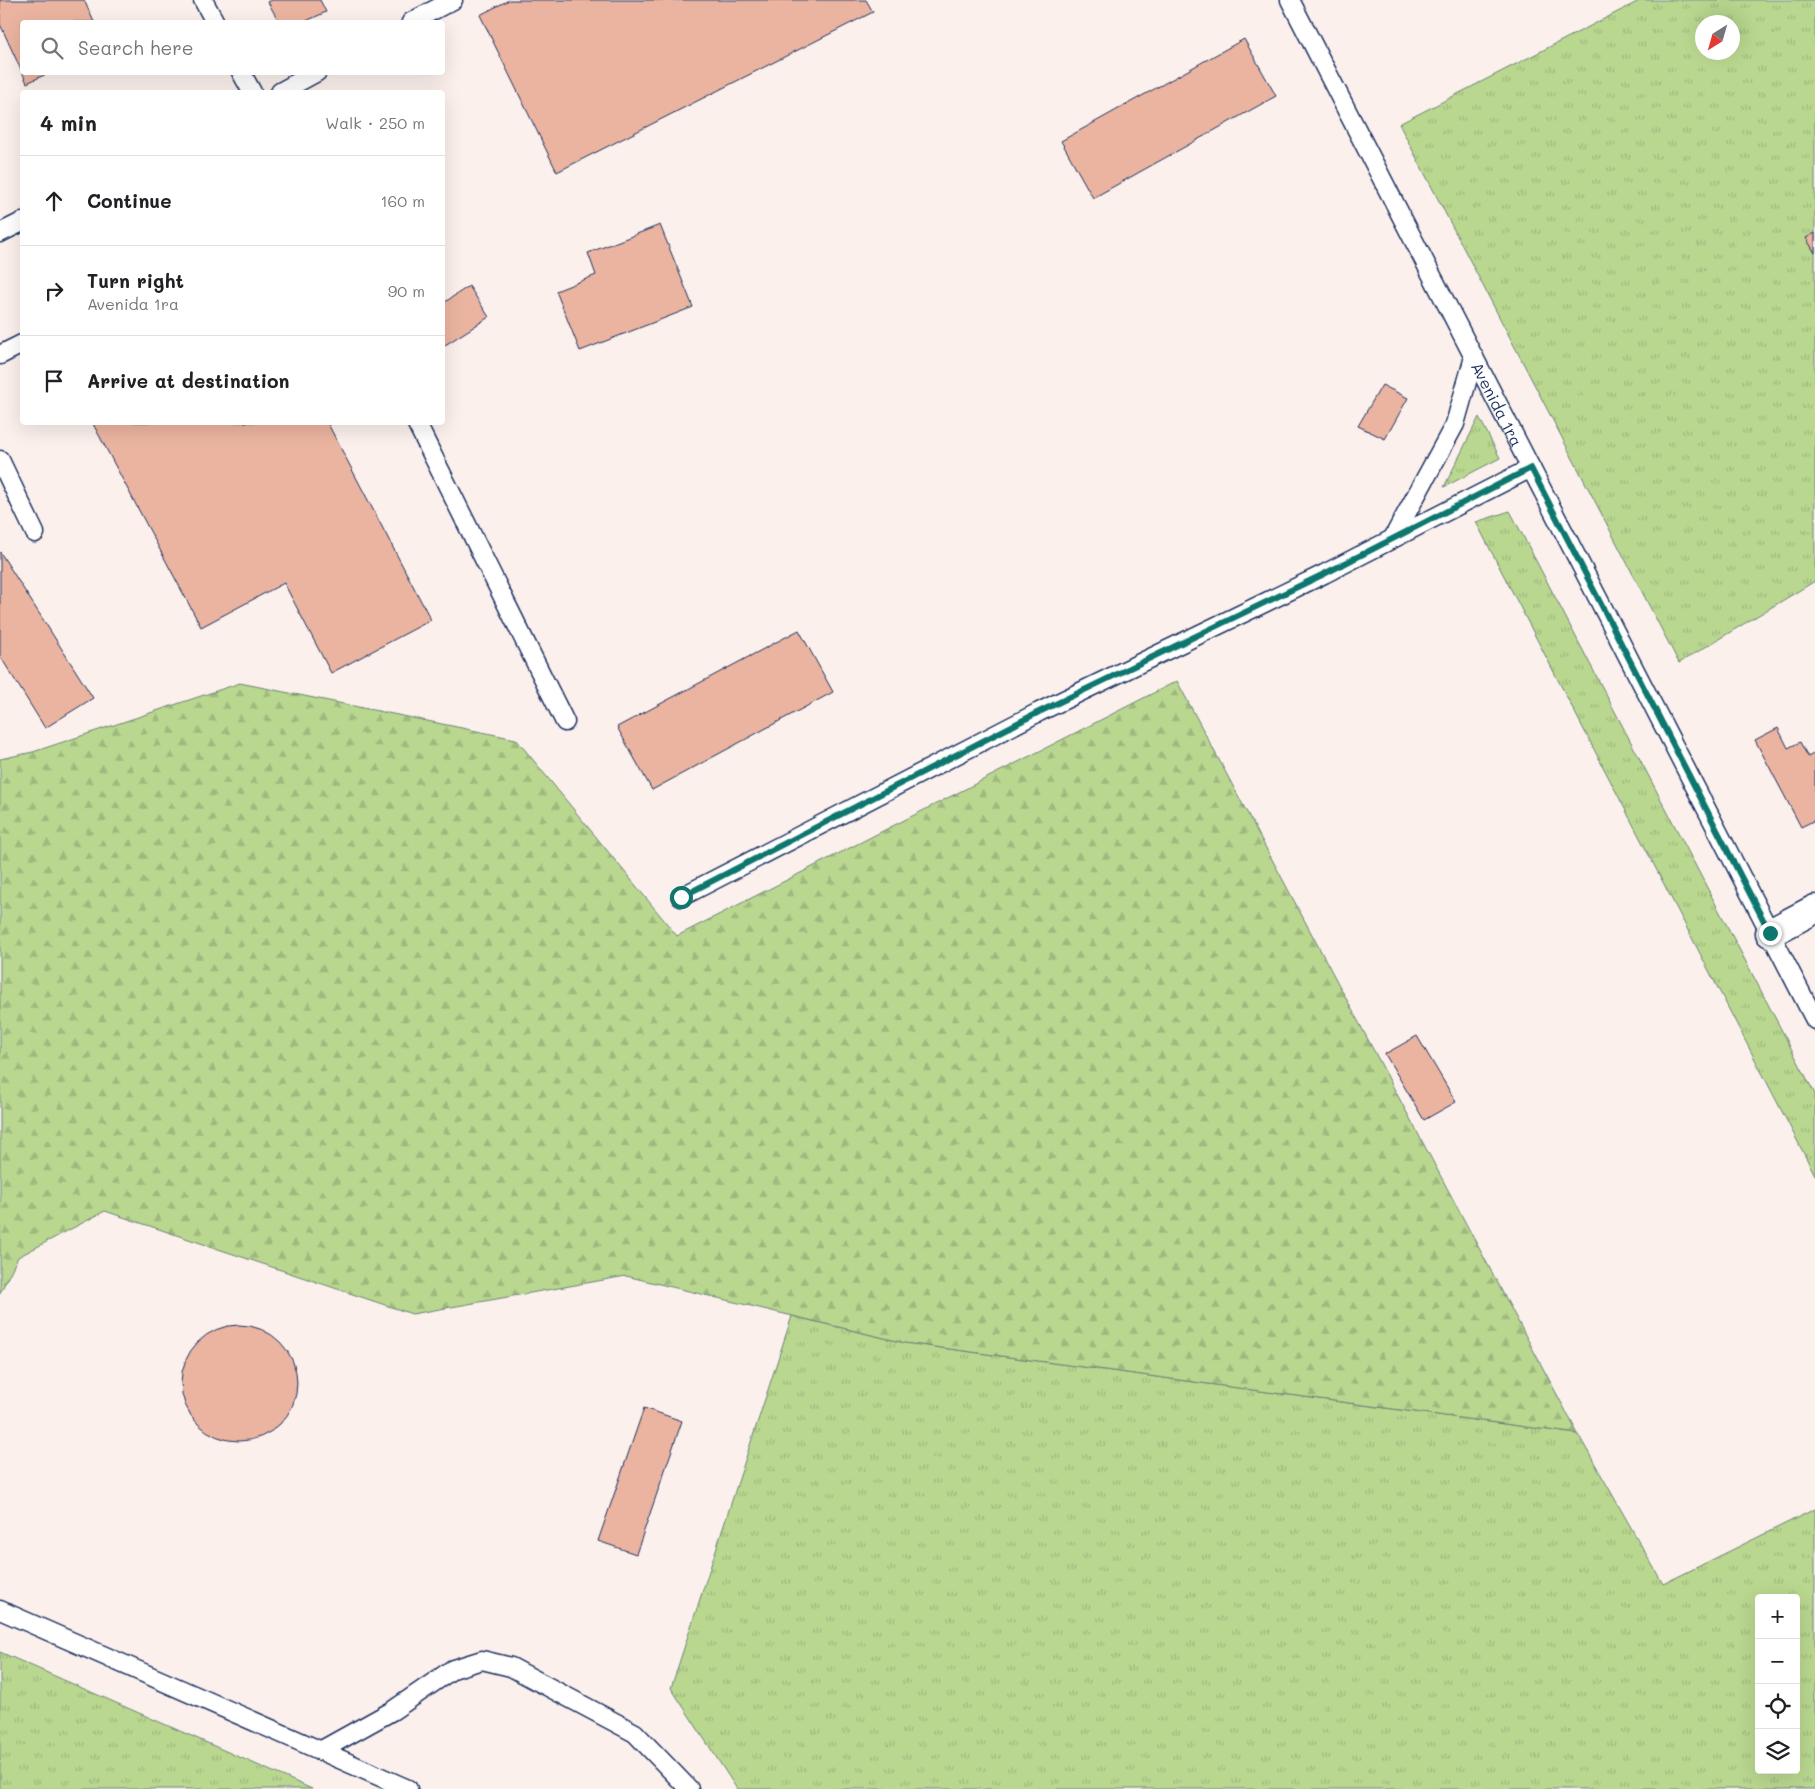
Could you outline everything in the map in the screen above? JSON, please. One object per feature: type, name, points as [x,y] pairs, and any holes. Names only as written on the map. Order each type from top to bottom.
[{"type":"street","points":[[1770,933],[1811,911]]},
{"type":"lane","points":[[203,0],[214,20]]},
{"type":"lane","name":"Avenida 1ra","points":[[1290,0],[1815,1020]]},
{"type":"lane","points":[[415,20],[448,1]]},
{"type":"lane","points":[[244,75],[251,90]]},
{"type":"lane","points":[[284,90],[311,75]]},
{"type":"lane","points":[[0,233],[20,223]]},
{"type":"lane","points":[[0,355],[20,345]]},
{"type":"lane","points":[[1393,538],[1455,424],[1474,358]]},
{"type":"lane","points":[[417,425],[564,722]]},
{"type":"lane","points":[[0,460],[35,533]]},
{"type":"lane","points":[[681,897],[1039,712],[1315,578],[1531,468]]},
{"type":"lane","points":[[0,1610],[408,1789]]},
{"type":"lane","points":[[320,1750],[392,1712],[453,1669],[482,1660],[511,1666],[635,1733],[689,1789]]},
{"type":"green space","points":[[1641,0],[1815,0],[1815,581],[1679,663],[1399,124]]},
{"type":"green space","points":[[1479,417],[1500,458],[1444,487]]},
{"type":"green space","points":[[1510,511],[1815,1094],[1815,1175],[1476,522]]},
{"type":"green space","points":[[1177,681],[1578,1434],[905,1343],[626,1276],[412,1314],[105,1211],[18,1257],[0,1293],[0,759],[33,752],[240,683],[516,739],[677,936]]},
{"type":"green space","points":[[792,1316],[905,1343],[1578,1434],[1663,1584],[1815,1509],[1815,1789],[737,1789],[671,1688]]},
{"type":"green space","points":[[0,1652],[312,1789],[0,1789]]},
{"type":"building","points":[[0,0],[84,0],[93,20],[20,20],[20,68],[0,24]]},
{"type":"building","points":[[272,0],[320,0],[326,12],[308,20],[278,20],[268,2]]},
{"type":"building","points":[[509,0],[866,0],[873,12],[557,172],[480,15]]},
{"type":"building","points":[[1244,39],[1276,96],[1093,198],[1061,141]]},
{"type":"building","points":[[23,75],[44,75],[27,83]]},
{"type":"building","points":[[660,225],[693,307],[580,351],[556,291],[596,275],[588,253]]},
{"type":"building","points":[[1815,233],[1815,253],[1806,238]]},
{"type":"building","points":[[469,286],[489,317],[445,345],[445,302]]},
{"type":"building","points":[[1382,385],[1408,398],[1385,439],[1358,426]]},
{"type":"building","points":[[94,425],[329,425],[431,620],[331,673],[284,583],[201,627]]},
{"type":"building","points":[[0,552],[93,698],[45,728],[0,656]]},
{"type":"building","points":[[799,630],[833,692],[652,790],[617,727]]},
{"type":"building","points":[[1778,728],[1788,748],[1800,742],[1808,757],[1815,753],[1815,820],[1801,827],[1755,740]]},
{"type":"building","points":[[1417,1036],[1456,1102],[1424,1120],[1385,1054]]},
{"type":"building","points":[[239,1325],[261,1329],[280,1342],[293,1361],[297,1383],[293,1405],[280,1424],[261,1437],[239,1441],[217,1437],[198,1424],[185,1405],[181,1383],[185,1361],[198,1342],[217,1329]]},
{"type":"building","points":[[644,1408],[682,1421],[636,1554],[598,1541]]},
{"type":"route","points":[[681,897],[1039,712],[1324,574],[1531,468],[1770,933]]}]
